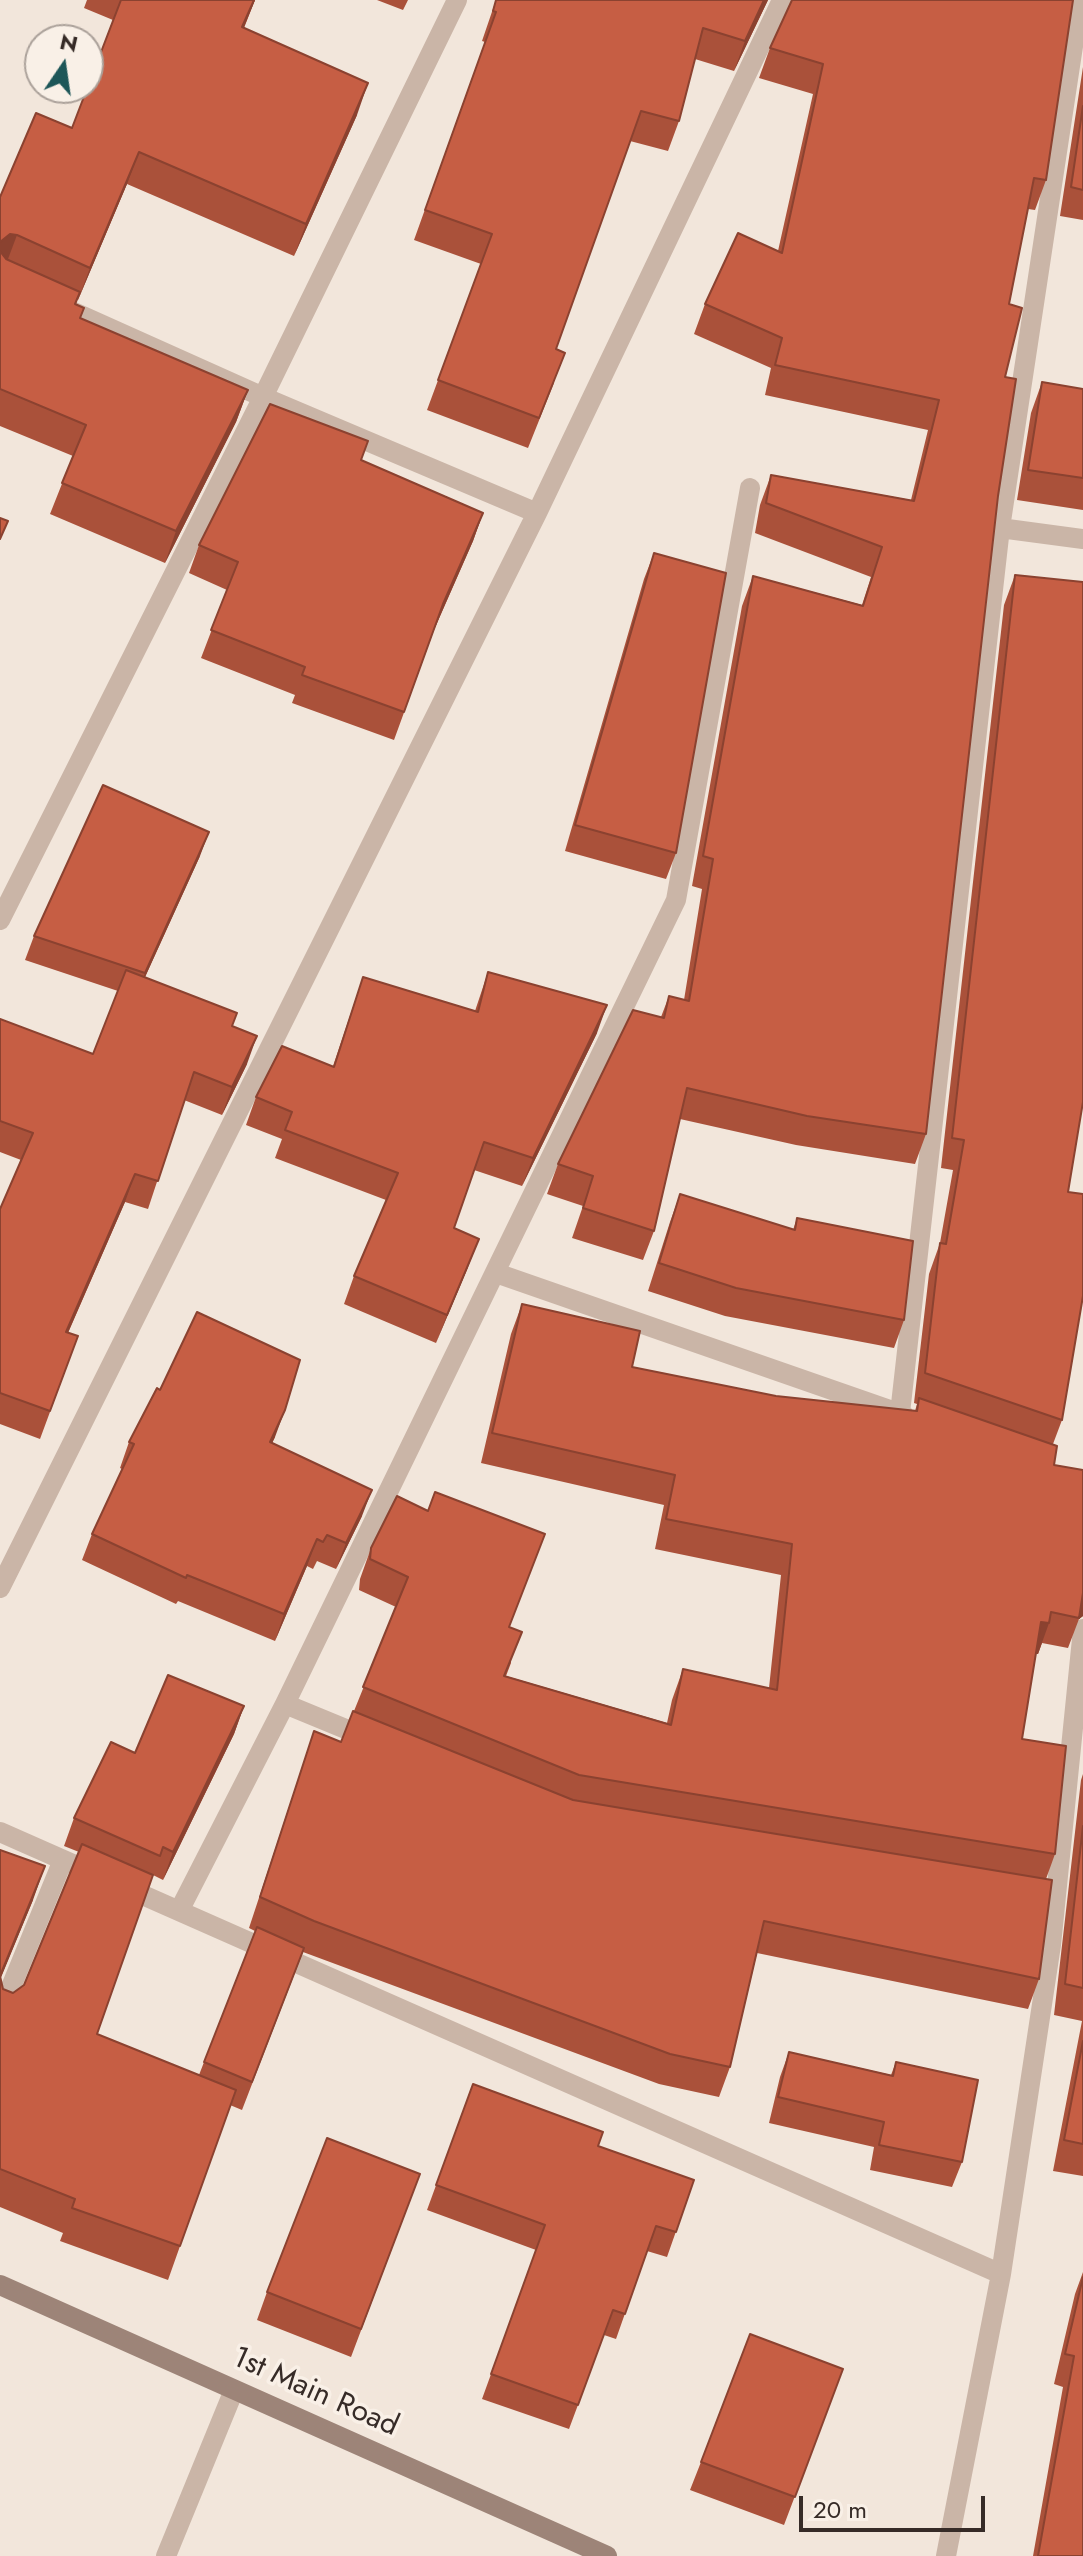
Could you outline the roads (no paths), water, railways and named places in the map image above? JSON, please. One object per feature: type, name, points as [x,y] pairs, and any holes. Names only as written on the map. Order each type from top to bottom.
[{"type":"street","points":[[0,920],[263,397],[457,0]]},
{"type":"street","points":[[0,1588],[537,513],[782,0]]},
{"type":"street","points":[[900,1413],[1000,528],[1076,1]]},
{"type":"street","points":[[41,298],[263,397],[537,513]]},
{"type":"street","points":[[179,1911],[285,1704],[676,900],[750,488]]},
{"type":"street","points":[[1000,528],[1083,539]]},
{"type":"street","points":[[496,1273],[928,1423]]},
{"type":"street","points":[[946,2556],[1001,2274],[1083,1629]]},
{"type":"street","points":[[285,1704],[388,1746]]},
{"type":"street","points":[[0,1832],[1001,2274]]},
{"type":"street","points":[[0,2014],[63,1860]]},
{"type":"street","name":"1st Main Road","points":[[0,2285],[607,2556]]},
{"type":"street","points":[[166,2556],[234,2390]]}]
